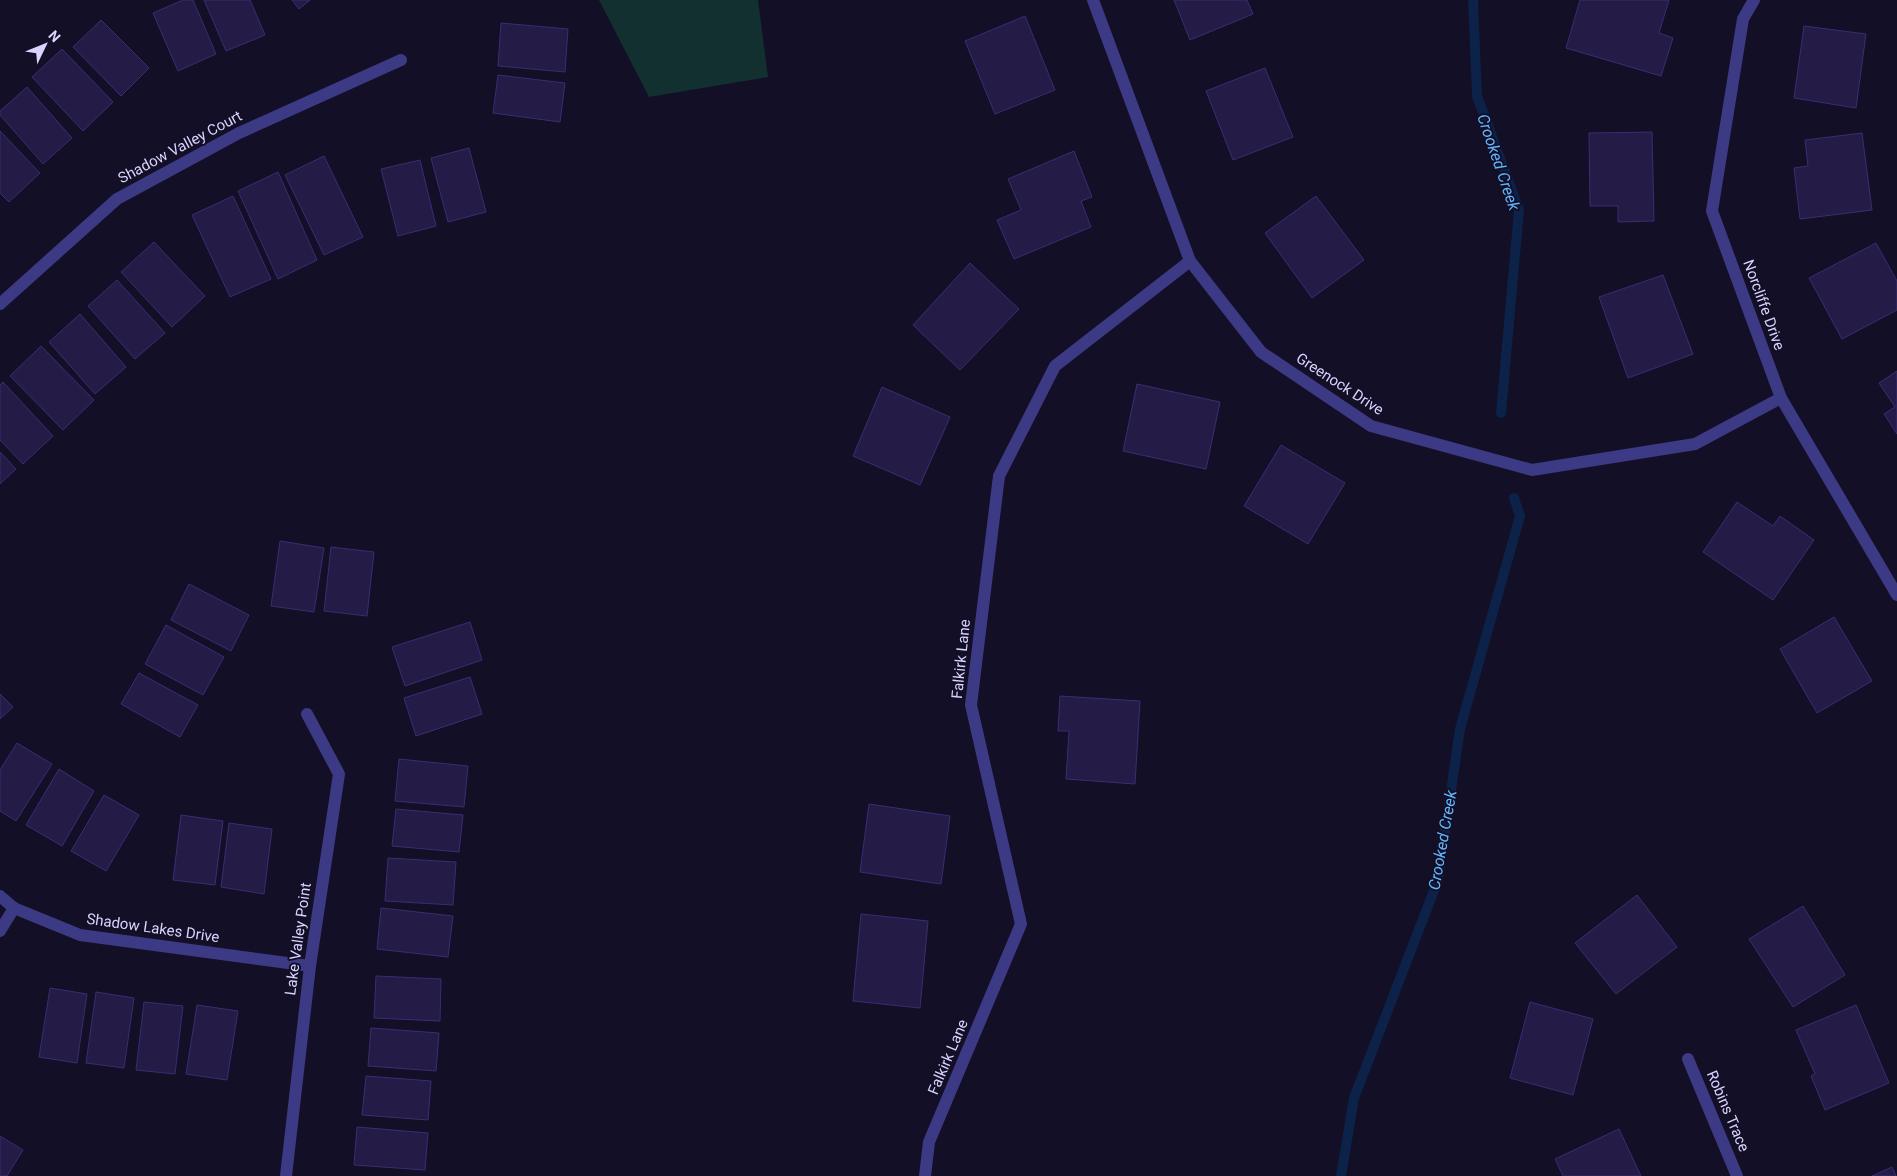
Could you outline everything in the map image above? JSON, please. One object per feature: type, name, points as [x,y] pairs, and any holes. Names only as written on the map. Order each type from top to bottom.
[{"type":"street","name":"Greenock Drive","points":[[1093,0],[1190,261],[1261,352],[1371,426],[1532,470],[1695,444],[1781,398]]},
{"type":"street","name":"Norcliffe Drive","points":[[1754,0],[1743,19],[1712,212],[1781,398],[1897,595]]},
{"type":"street","name":"Shadow Valley Court","points":[[0,304],[117,199],[239,133],[401,60]]},
{"type":"street","name":"Falkirk Lane","points":[[925,1176],[929,1142],[1021,924],[971,705],[999,476],[1055,366],[1190,261]]},
{"type":"street","name":"Lake Valley Point","points":[[286,1176],[310,966],[338,774],[307,714]]},
{"type":"street","name":"Shadow Lakes Drive","points":[[0,896],[14,908],[80,935],[310,966]]},
{"type":"street","points":[[0,931],[14,908]]},
{"type":"street","name":"Robins Trace","points":[[1688,1059],[1737,1176]]},
{"type":"green space","points":[[599,0],[758,0],[768,77],[649,97]]},
{"type":"building","points":[[183,0],[193,0],[216,54],[178,71],[153,13]]},
{"type":"building","points":[[204,0],[250,0],[265,35],[226,51]]},
{"type":"building","points":[[292,0],[310,0],[299,9]]},
{"type":"building","points":[[1174,0],[1247,0],[1253,14],[1190,40]]},
{"type":"building","points":[[1580,0],[1669,0],[1659,33],[1673,38],[1661,76],[1566,48]]},
{"type":"building","points":[[1025,16],[1055,90],[995,114],[965,41]]},
{"type":"building","points":[[101,20],[149,68],[121,96],[73,47]]},
{"type":"building","points":[[501,23],[568,29],[565,72],[498,66]]},
{"type":"building","points":[[1804,26],[1866,34],[1856,108],[1794,98]]},
{"type":"building","points":[[62,49],[113,102],[83,131],[32,77]]},
{"type":"building","points":[[1265,68],[1293,137],[1233,160],[1206,91]]},
{"type":"building","points":[[498,75],[565,83],[560,122],[493,113]]},
{"type":"building","points":[[27,87],[72,138],[43,164],[0,115],[0,111]]},
{"type":"building","points":[[0,131],[40,173],[9,202],[0,193]]},
{"type":"building","points":[[1652,132],[1654,221],[1618,222],[1618,206],[1590,206],[1589,133]]},
{"type":"building","points":[[1862,133],[1872,210],[1800,219],[1794,168],[1808,166],[1805,140]]},
{"type":"building","points":[[469,148],[486,212],[448,222],[431,158]]},
{"type":"building","points":[[1074,151],[1092,197],[1081,201],[1091,227],[1014,259],[997,220],[1021,210],[1008,179]]},
{"type":"building","points":[[324,156],[363,237],[324,255],[285,175]]},
{"type":"building","points":[[420,160],[436,226],[398,236],[381,169]]},
{"type":"building","points":[[278,172],[317,260],[278,279],[238,191]]},
{"type":"building","points":[[233,196],[271,279],[230,297],[192,215]]},
{"type":"building","points":[[1316,196],[1364,260],[1312,298],[1265,233]]},
{"type":"building","points":[[154,242],[205,296],[172,327],[121,272]]},
{"type":"building","points":[[1876,243],[1897,281],[1897,310],[1842,339],[1809,278]]},
{"type":"building","points":[[970,263],[1019,309],[960,370],[913,325]]},
{"type":"building","points":[[1663,275],[1693,354],[1628,378],[1599,297]]},
{"type":"building","points":[[117,280],[165,333],[135,359],[88,306]]},
{"type":"building","points":[[80,314],[126,367],[95,394],[49,342]]},
{"type":"building","points":[[41,346],[94,400],[63,430],[10,376]]},
{"type":"building","points":[[1897,371],[1897,434],[1884,414],[1895,407],[1879,383]]},
{"type":"building","points":[[3,382],[53,436],[23,464],[0,440],[0,385]]},
{"type":"building","points":[[1137,384],[1220,402],[1206,469],[1123,451]]},
{"type":"building","points":[[882,387],[950,417],[920,485],[853,456]]},
{"type":"building","points":[[1281,445],[1345,483],[1308,544],[1244,506]]},
{"type":"building","points":[[0,452],[16,469],[0,484]]},
{"type":"building","points":[[1737,502],[1773,526],[1780,516],[1814,540],[1773,600],[1703,552]]},
{"type":"building","points":[[280,541],[324,548],[314,612],[271,606]]},
{"type":"building","points":[[331,547],[374,552],[367,616],[324,611]]},
{"type":"building","points":[[189,584],[249,615],[231,651],[171,620]]},
{"type":"building","points":[[1834,617],[1872,681],[1817,713],[1780,649]]},
{"type":"building","points":[[470,622],[482,660],[405,686],[392,647]]},
{"type":"building","points":[[166,625],[224,657],[203,695],[145,664]]},
{"type":"building","points":[[139,673],[198,705],[180,737],[121,704]]},
{"type":"building","points":[[470,677],[482,714],[416,736],[404,698]]},
{"type":"building","points":[[0,694],[13,707],[0,719]]},
{"type":"building","points":[[1060,696],[1140,701],[1135,784],[1066,779],[1069,731],[1058,731]]},
{"type":"building","points":[[17,743],[52,764],[16,821],[0,811],[0,770]]},
{"type":"building","points":[[399,759],[468,766],[464,807],[395,801]]},
{"type":"building","points":[[59,769],[94,791],[62,846],[26,825]]},
{"type":"building","points":[[104,795],[139,815],[106,871],[71,851]]},
{"type":"building","points":[[869,804],[950,816],[941,884],[860,872]]},
{"type":"building","points":[[396,809],[463,815],[459,852],[392,846]]},
{"type":"building","points":[[181,815],[223,821],[215,885],[173,880]]},
{"type":"building","points":[[229,823],[272,829],[264,894],[221,887]]},
{"type":"building","points":[[388,858],[456,862],[453,905],[385,901]]},
{"type":"building","points":[[1637,895],[1677,947],[1616,994],[1575,943]]},
{"type":"building","points":[[1803,906],[1845,975],[1793,1007],[1749,939]]},
{"type":"building","points":[[381,908],[453,916],[448,957],[377,949]]},
{"type":"building","points":[[861,914],[928,921],[920,1008],[853,1001]]},
{"type":"building","points":[[376,976],[441,979],[440,1021],[374,1018]]},
{"type":"building","points":[[50,988],[87,994],[77,1063],[39,1057]]},
{"type":"building","points":[[96,992],[134,998],[124,1068],[86,1063]]},
{"type":"building","points":[[144,1002],[183,1006],[175,1074],[136,1070]]},
{"type":"building","points":[[1530,1002],[1593,1019],[1573,1095],[1510,1078]]},
{"type":"building","points":[[197,1005],[238,1011],[227,1080],[186,1074]]},
{"type":"building","points":[[1856,1005],[1889,1083],[1825,1110],[1811,1076],[1815,1074],[1796,1030]]},
{"type":"building","points":[[371,1028],[439,1033],[436,1071],[368,1066]]},
{"type":"building","points":[[366,1076],[431,1081],[428,1120],[362,1115]]},
{"type":"building","points":[[357,1127],[428,1133],[425,1170],[354,1165]]},
{"type":"building","points":[[1619,1129],[1641,1176],[1563,1176],[1555,1159]]},
{"type":"building","points":[[0,1136],[23,1150],[7,1176],[0,1176]]},
{"type":"building","points":[[1892,1167],[1896,1176],[1872,1176]]},
{"type":"waterway","name":"Crooked Creek","points":[[1473,0],[1477,96],[1519,210],[1501,413]]},
{"type":"waterway","name":"Crooked Creek","points":[[1341,1176],[1354,1098],[1438,880],[1460,729],[1520,516],[1514,498]]}]
